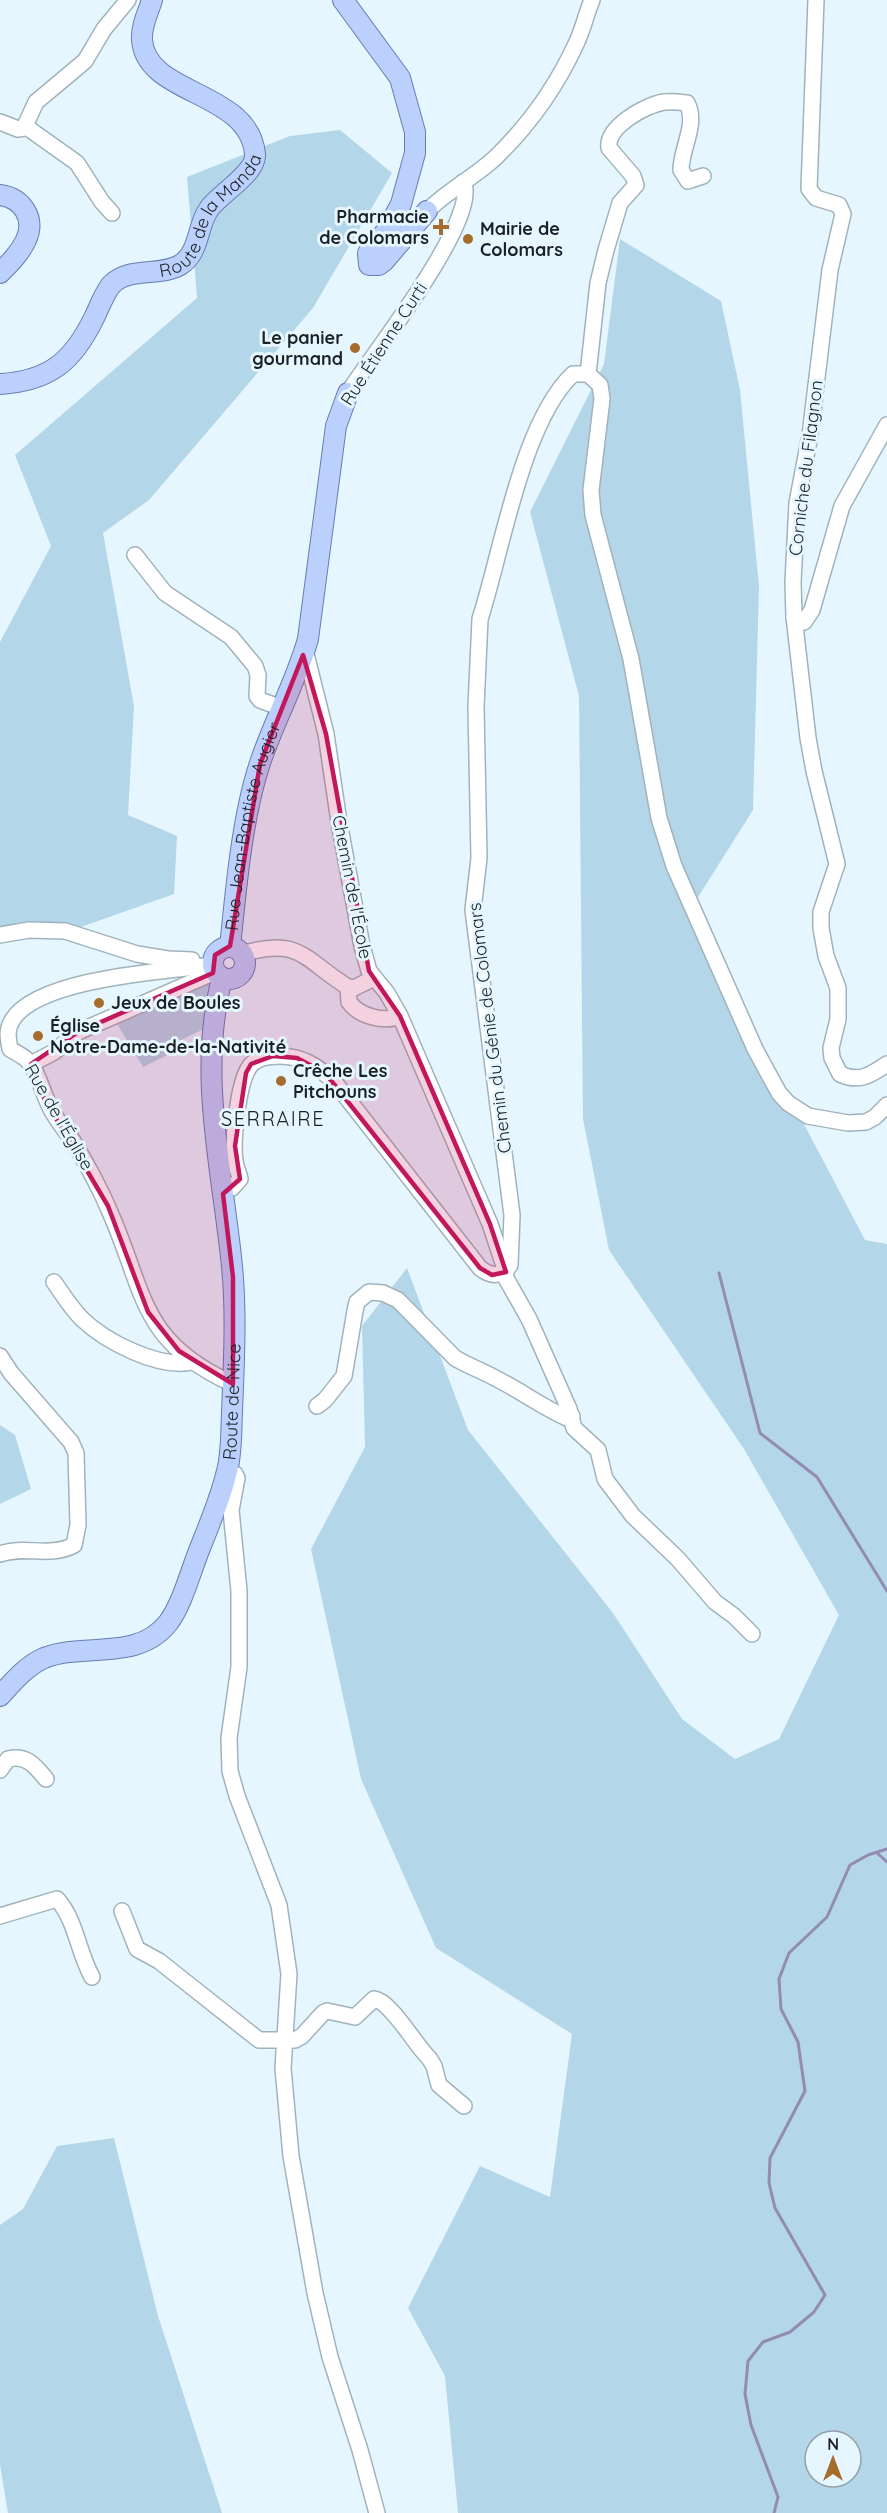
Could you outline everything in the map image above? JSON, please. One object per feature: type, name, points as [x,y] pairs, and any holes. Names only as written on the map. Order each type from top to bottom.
[{"type":"main road","name":"Route de la Manda","points":[[0,384],[41,377],[65,362],[78,346],[111,286],[120,279],[181,264],[190,255],[210,207],[252,165],[256,156],[249,136],[228,110],[160,71],[147,57],[143,48],[142,32],[152,0]]},
{"type":"main road","points":[[343,0],[400,78],[415,132],[415,153],[407,185],[387,230],[368,253],[369,265],[379,265],[384,261],[427,211]]},
{"type":"main road","points":[[0,195],[11,197],[22,204],[29,221],[28,238],[12,262],[0,273]]},
{"type":"main road","name":"Rue Étienne Curti","points":[[303,655],[310,626],[324,504],[336,426],[348,393]]},
{"type":"main road","name":"Rue Jean-Baptiste Augier","points":[[236,951],[243,840],[255,782],[303,655]]},
{"type":"main road","points":[[218,951],[236,951],[245,964],[242,972],[235,978],[216,968],[218,951]]},
{"type":"main road","name":"Route de Nice","points":[[0,1696],[26,1669],[43,1659],[63,1653],[113,1650],[131,1646],[149,1639],[163,1628],[172,1615],[189,1576],[228,1470],[233,1384],[233,1277],[210,1070],[216,968]]},
{"type":"street","points":[[0,122],[18,129],[25,126],[36,102],[85,61],[104,29],[128,0]]},
{"type":"street","points":[[427,211],[495,157],[531,117],[566,66],[578,41],[592,0]]},
{"type":"street","name":"Corniche du Filagnon","points":[[816,0],[809,189],[816,198],[839,205],[843,214],[830,270],[810,435],[797,503],[794,542],[794,618],[814,771],[837,864],[821,912],[822,941],[838,988],[838,1012],[831,1048],[832,1058],[840,1074],[857,1079],[868,1077],[887,1064]]},
{"type":"street","points":[[703,176],[688,181],[681,170],[691,120],[691,110],[687,104],[662,103],[648,107],[631,116],[610,139],[609,148],[633,176],[636,185],[620,203],[598,283],[588,374],[600,385],[602,399],[591,490],[593,514],[632,659],[659,818],[674,866],[755,1049],[779,1093],[788,1103],[807,1116],[848,1123],[866,1122],[875,1118],[887,1104]]},
{"type":"street","points":[[25,126],[77,163],[102,202],[112,213]]},
{"type":"street","name":"Rue Étienne Curti","points":[[348,393],[440,259],[461,207],[465,187],[463,182]]},
{"type":"street","name":"Chemin du Génie de Colomars","points":[[504,1273],[512,1258],[512,1215],[473,910],[480,841],[476,707],[478,633],[480,619],[530,446],[559,387],[573,374],[588,374]]},
{"type":"street","points":[[794,618],[804,622],[812,610],[842,506],[887,424]]},
{"type":"street","name":"Rue Jean-Baptiste Augier","points":[[135,555],[165,593],[231,637],[255,666],[258,675],[257,696],[260,700],[284,709]]},
{"type":"street","name":"Chemin de l'École","points":[[303,655],[307,658],[314,682],[326,734],[340,831],[362,946],[369,970],[387,993],[400,1016],[490,1224],[504,1273],[529,1318],[572,1416],[574,1428],[598,1450],[605,1479],[633,1516],[656,1535],[715,1602],[734,1616],[752,1634]]},
{"type":"street","points":[[0,935],[29,930],[65,931],[148,957],[216,968]]},
{"type":"street","points":[[236,951],[266,949],[297,952],[310,958],[348,987],[354,988],[374,978]]},
{"type":"street","points":[[0,1039],[18,1012],[28,1005],[81,984],[123,976],[216,968]]},
{"type":"street","points":[[30,1064],[54,1052],[78,1032],[216,968]]},
{"type":"street","points":[[348,987],[349,1002],[358,1010],[380,1019],[400,1016]]},
{"type":"street","name":"Rue de l'Église","points":[[10,1024],[7,1034],[10,1049],[24,1057],[30,1064],[44,1098],[81,1154],[108,1206],[148,1312],[158,1328],[192,1362],[233,1384]]},
{"type":"street","points":[[222,1189],[232,1188],[240,1179],[235,1146],[242,1085],[251,1064],[259,1059],[273,1056],[297,1058],[314,1065],[336,1084],[480,1268],[492,1275],[504,1273]]},
{"type":"street","points":[[54,1282],[83,1320],[114,1341],[165,1362],[182,1364],[192,1362]]},
{"type":"street","points":[[317,1406],[325,1400],[344,1376],[357,1302],[369,1292],[383,1293],[398,1300],[455,1358],[499,1379],[553,1412],[567,1418],[572,1416]]},
{"type":"street","points":[[0,1356],[11,1373],[71,1442],[77,1465],[78,1525],[74,1545],[68,1549],[55,1552],[20,1550],[0,1554]]},
{"type":"street","points":[[228,1470],[237,1478],[231,1520],[239,1591],[239,1657],[229,1738],[230,1771],[237,1796],[279,1905],[289,1974],[283,2068],[291,2156],[315,2292],[330,2357],[360,2450],[377,2513]]},
{"type":"street","points":[[0,1770],[8,1759],[24,1759],[35,1766],[46,1779]]},
{"type":"street","points":[[0,1916],[57,1899],[63,1905],[84,1963],[92,1977]]},
{"type":"street","points":[[122,1911],[137,1949],[159,1961],[251,2036],[259,2040],[295,2040],[303,2036],[323,2013],[333,2012],[355,2017],[374,1999],[379,2000],[389,2007],[429,2058],[434,2066],[439,2085],[464,2106]]},
{"type":"highlighted area","points":[[303,655],[326,734],[369,971],[400,1016],[490,1224],[506,1272],[492,1275],[480,1268],[325,1073],[297,1058],[273,1056],[251,1064],[246,1073],[235,1146],[240,1179],[223,1194],[233,1277],[233,1384],[179,1351],[148,1312],[108,1206],[44,1098],[31,1064],[78,1032],[213,973],[215,955],[230,946],[260,764]]},
{"type":"shaded area","points":[[340,130],[392,173],[313,308],[149,500],[103,533],[134,706],[128,815],[177,836],[174,894],[81,927],[0,930],[0,642],[51,546],[15,455],[197,298],[187,177],[290,136]]},
{"type":"shaded area","points":[[620,239],[721,301],[740,390],[759,586],[753,810],[688,913],[865,1240],[887,1244],[887,2513],[458,2513],[445,2376],[408,2308],[480,2166],[550,2197],[572,2034],[436,1948],[361,1779],[311,1549],[365,1447],[362,1326],[407,1268],[468,1430],[613,1613],[682,1719],[735,1759],[779,1739],[839,1615],[744,1449],[609,1250],[583,1119],[579,696],[530,512],[604,364]]},
{"type":"shaded area","points":[[212,981],[206,1028],[179,1041],[182,1048],[143,1067],[116,1022]]},
{"type":"shaded area","points":[[0,1425],[15,1435],[31,1489],[0,1504]]},
{"type":"shaded area","points":[[114,2138],[158,2316],[222,2513],[8,2513],[0,2465],[0,2225],[23,2209],[57,2146]]},
{"type":"waterway","points":[[719,1273],[760,1433],[817,1477],[887,1591]]},
{"type":"waterway","points":[[774,2513],[778,2497],[751,2425],[745,2394],[748,2361],[763,2342],[790,2332],[814,2312],[825,2295],[775,2208],[769,2183],[770,2158],[805,2091],[798,2042],[781,2009],[779,1979],[789,1953],[827,1917],[850,1865],[868,1855],[887,1849]]},
{"type":"waterway","points":[[877,1853],[887,1862]]},
{"type":"place","name":"Pharmacie de Colomars","points":[[441,227]]},
{"type":"place","name":"Mairie de Colomars","points":[[468,239]]},
{"type":"place","name":"Le panier gourmand","points":[[355,348]]},
{"type":"place","name":"Jeux de Boules","points":[[99,1003]]},
{"type":"place","name":"Église Notre-Dame-de-la-Nativité","points":[[38,1036]]},
{"type":"place","name":"Crêche Les Pitchouns","points":[[281,1081]]},
{"type":"district","name":"SERRAIRE","points":[[273,1119]]}]
